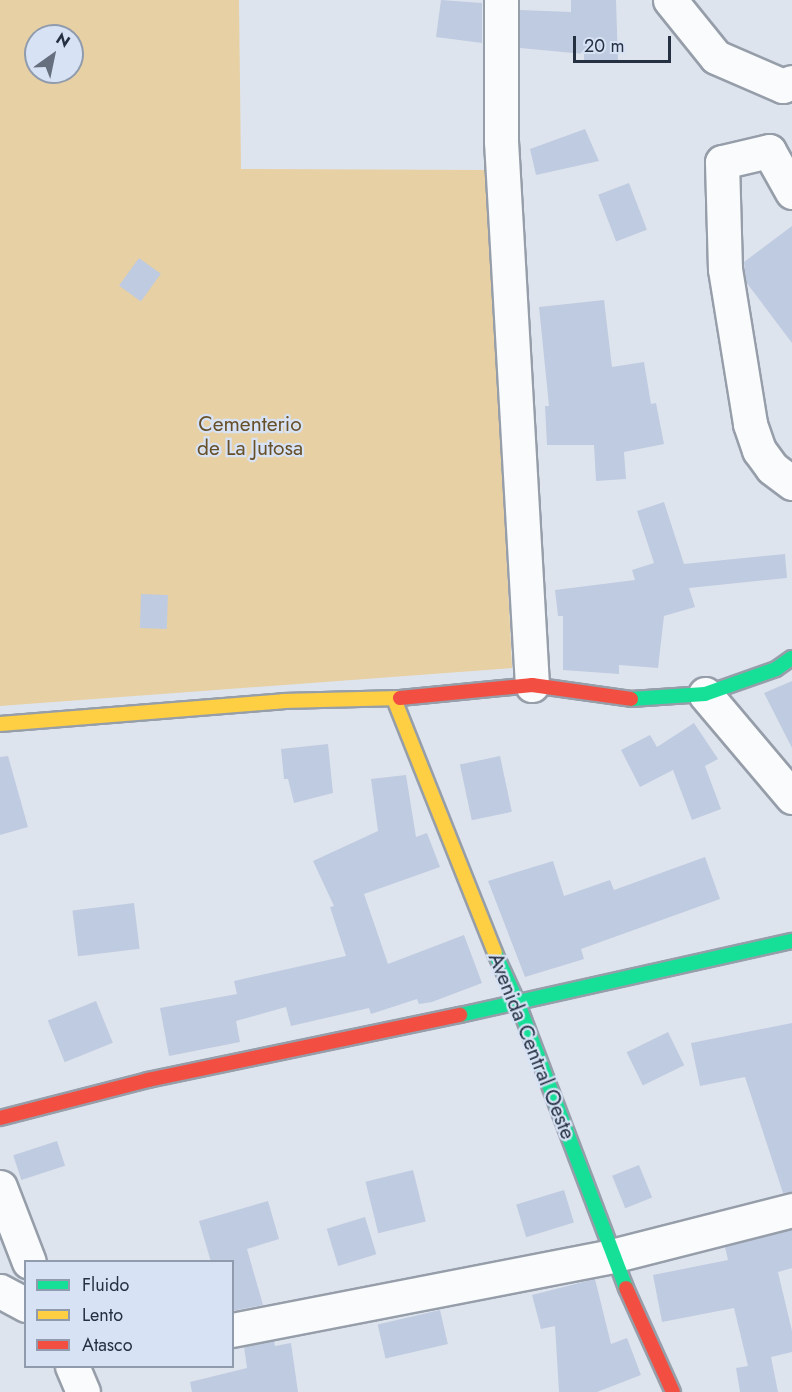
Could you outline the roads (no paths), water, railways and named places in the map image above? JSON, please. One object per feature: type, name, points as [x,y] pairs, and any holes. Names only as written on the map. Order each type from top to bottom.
[{"type":"street","points":[[670,0],[716,57],[783,86],[792,82]]},
{"type":"street","points":[[503,9],[501,141],[532,685]]},
{"type":"street","points":[[792,192],[769,151],[722,162],[725,269],[750,424],[759,450],[772,468],[792,483]]},
{"type":"street","points":[[0,724],[283,701],[394,699],[532,685],[634,699],[705,694],[776,669],[792,658]]},
{"type":"street","points":[[705,694],[792,797]]},
{"type":"street","name":"Avenida Central Oeste","points":[[394,699],[436,797],[503,975],[517,1001],[612,1256],[673,1392]]},
{"type":"street","points":[[0,1119],[148,1080],[517,1001],[627,980],[792,942]]},
{"type":"street","points":[[0,1187],[28,1260]]},
{"type":"street","points":[[234,1330],[612,1256],[792,1210]]},
{"type":"street","points":[[0,1291],[24,1304]]},
{"type":"street","points":[[73,1368],[83,1392]]},
{"type":"park label","name":"Cementerio de La Jutosa","points":[[250,436]]}]
